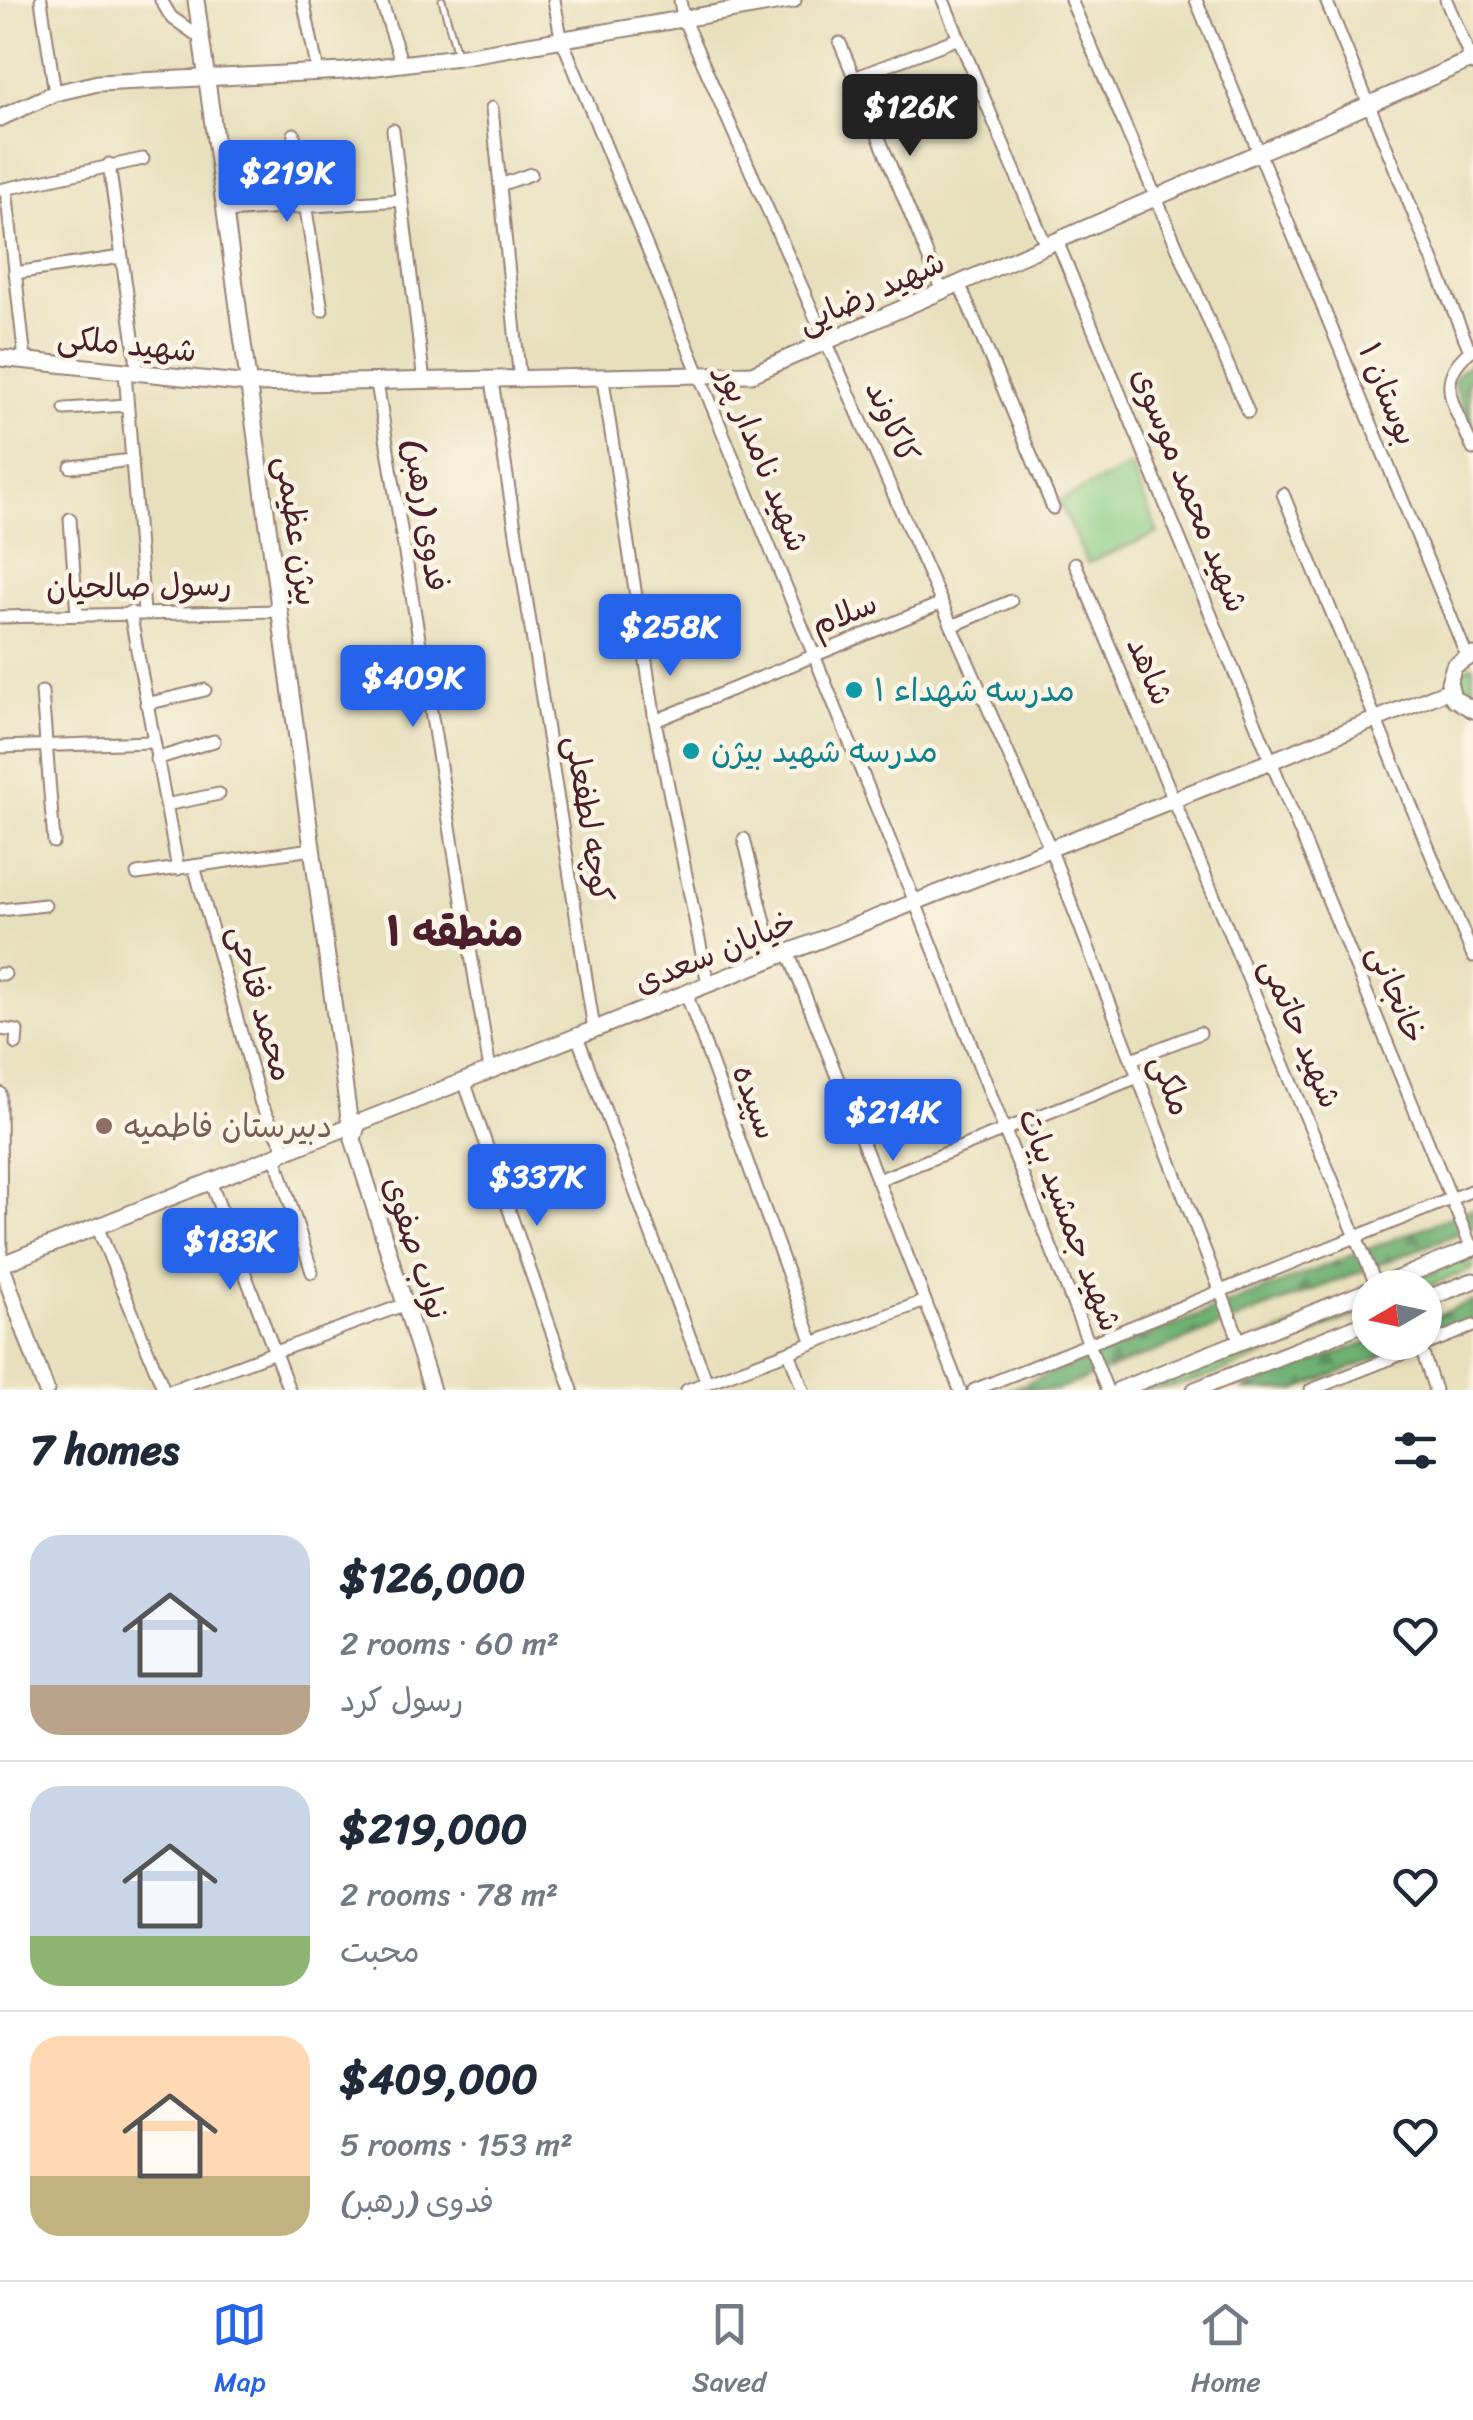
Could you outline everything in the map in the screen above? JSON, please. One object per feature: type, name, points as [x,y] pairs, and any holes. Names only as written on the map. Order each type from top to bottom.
[{"type":"main road","name":"بیژن عظیمی","points":[[196,0],[349,1118],[358,1122]]},
{"type":"main road","points":[[0,118],[55,93],[98,83],[402,64],[792,0]]},
{"type":"main road","name":"شهید رضایی","points":[[249,384],[603,380],[752,374],[1472,61]]},
{"type":"main road","name":"شهید ملکی","points":[[0,358],[249,384]]},
{"type":"main road","points":[[1470,655],[1454,666],[1450,690],[1460,704],[1473,710]]},
{"type":"main road","name":"خیابان سعدی","points":[[1,1264],[1450,690]]},
{"type":"main road","name":"نواب صفوی","points":[[358,1122],[353,1140],[432,1390]]},
{"type":"main road","points":[[1419,1270],[1472,1249]]},
{"type":"main road","points":[[1,1264],[46,1390]]},
{"type":"main road","points":[[1442,1293],[1473,1280]]},
{"type":"main road","points":[[1119,1390],[1352,1297]]},
{"type":"main road","points":[[1195,1390],[1235,1382],[1352,1329]]},
{"type":"street","points":[[41,0],[55,93]]},
{"type":"street","points":[[161,0],[171,18],[200,38]]},
{"type":"street","points":[[302,0],[318,72]]},
{"type":"street","points":[[381,0],[402,64]]},
{"type":"street","name":"شهید نامدار پور","points":[[554,0],[561,37],[915,902]]},
{"type":"street","name":"کاکاوند","points":[[680,0],[682,18],[1050,848]]},
{"type":"street","name":"شهید محمد موسوی","points":[[944,0],[1052,243],[1271,761]]},
{"type":"street","points":[[1071,0],[1248,412]]},
{"type":"street","name":"بوستان ۱","points":[[1196,0],[1470,655]]},
{"type":"street","points":[[1326,0],[1472,350],[1450,372],[1446,384],[1473,448]]},
{"type":"street","points":[[1446,0],[1472,61]]},
{"type":"street","points":[[854,78],[959,38]]},
{"type":"street","points":[[840,43],[942,291]]},
{"type":"street","points":[[492,108],[520,381]]},
{"type":"street","points":[[394,130],[424,382]]},
{"type":"street","points":[[294,134],[322,310]]},
{"type":"street","points":[[25,360],[3,190],[142,159]]},
{"type":"street","points":[[109,164],[131,372],[128,405],[144,612]]},
{"type":"street","points":[[500,185],[531,174]]},
{"type":"street","points":[[226,212],[402,200]]},
{"type":"street","points":[[16,273],[121,257]]},
{"type":"street","points":[[959,284],[1052,508]]},
{"type":"street","points":[[603,380],[656,720],[708,984]]},
{"type":"street","name":"کوچه لطفعلی","points":[[492,381],[594,1029]]},
{"type":"street","name":"فدوی (رهبر)","points":[[376,382],[490,1070]]},
{"type":"street","points":[[65,409],[128,405]]},
{"type":"street","points":[[71,467],[132,460]]},
{"type":"street","points":[[1284,494],[1473,956]]},
{"type":"street","points":[[70,519],[78,614]]},
{"type":"street","name":"شاهد","points":[[1075,563],[1173,800]]},
{"type":"street","points":[[952,626],[1012,600]]},
{"type":"street","name":"سلام","points":[[656,720],[942,604]]},
{"type":"street","name":"رسول صالحیان","points":[[0,618],[280,611]]},
{"type":"street","points":[[130,612],[178,869]]},
{"type":"street","points":[[146,704],[205,690]]},
{"type":"street","points":[[42,692],[54,842]]},
{"type":"street","points":[[156,759],[214,741]]},
{"type":"street","points":[[0,747],[152,742]]},
{"type":"street","name":"خانجانی","points":[[1271,761],[1472,1249]]},
{"type":"street","points":[[165,805],[219,794]]},
{"type":"street","name":"شهید حاتمی","points":[[1173,800],[1368,1270]]},
{"type":"street","points":[[744,839],[781,955],[878,1180],[960,1390]]},
{"type":"street","points":[[137,874],[312,848]]},
{"type":"street","name":"ملکی","points":[[1050,848],[1240,1342]]},
{"type":"street","name":"محمد فتاحی","points":[[194,866],[260,1104],[280,1154],[312,1272]]},
{"type":"street","name":"شهید جمشید بیات","points":[[915,902],[1107,1390]]},
{"type":"street","points":[[0,910],[44,905]]},
{"type":"street","name":"سپیده","points":[[686,993],[813,1343]]},
{"type":"street","points":[[0,1029],[17,1031],[16,1044]]},
{"type":"street","points":[[1132,1059],[1200,1033]]},
{"type":"street","points":[[577,1036],[707,1383]]},
{"type":"street","points":[[878,1180],[1138,1077]]},
{"type":"street","points":[[464,1080],[572,1390]]},
{"type":"street","points":[[0,1093],[1,1264]]},
{"type":"street","points":[[210,1182],[289,1390]]},
{"type":"street","points":[[974,1390],[1473,1190]]},
{"type":"street","points":[[97,1226],[164,1390]]},
{"type":"street","points":[[687,1390],[925,1301]]},
{"type":"street","points":[[172,1390],[406,1304]]},
{"type":"street","points":[[1442,1337],[1473,1326]]},
{"type":"street","points":[[789,1352],[802,1390]]},
{"type":"street","points":[[1315,1389],[1384,1360]]},
{"type":"street","points":[[1425,1360],[1434,1390]]},
{"type":"lane","points":[[442,0],[458,57]]},
{"type":"green space","points":[[1473,362],[1473,379],[1467,382],[1473,432],[1453,383],[1458,373]]},
{"type":"green space","points":[[1131,466],[1158,533],[1087,563],[1059,501]]},
{"type":"green space","points":[[1473,665],[1473,701],[1460,693],[1458,684],[1462,672]]},
{"type":"green space","points":[[1473,1208],[1473,1228],[1365,1270],[1352,1270],[1352,1275],[1057,1390],[1008,1390]]},
{"type":"green space","points":[[1473,1257],[1473,1269],[1442,1281],[1439,1270]]},
{"type":"green space","points":[[1473,1301],[1473,1321],[1442,1333],[1442,1313]]},
{"type":"green space","points":[[1352,1303],[1352,1317],[1254,1360],[1192,1381],[1134,1390]]},
{"type":"green space","points":[[1352,1348],[1352,1360],[1373,1360],[1295,1390],[1242,1390]]},
{"type":"place","name":"مدرسه شهداء ۱","points":[[854,690]]},
{"type":"place","name":"مدرسه شهید بیژن","points":[[691,751]]},
{"type":"place","name":"دبیرستان فاطمیه","points":[[104,1126]]},
{"type":"district","name":"منطقه ۱","points":[[455,932]]}]
